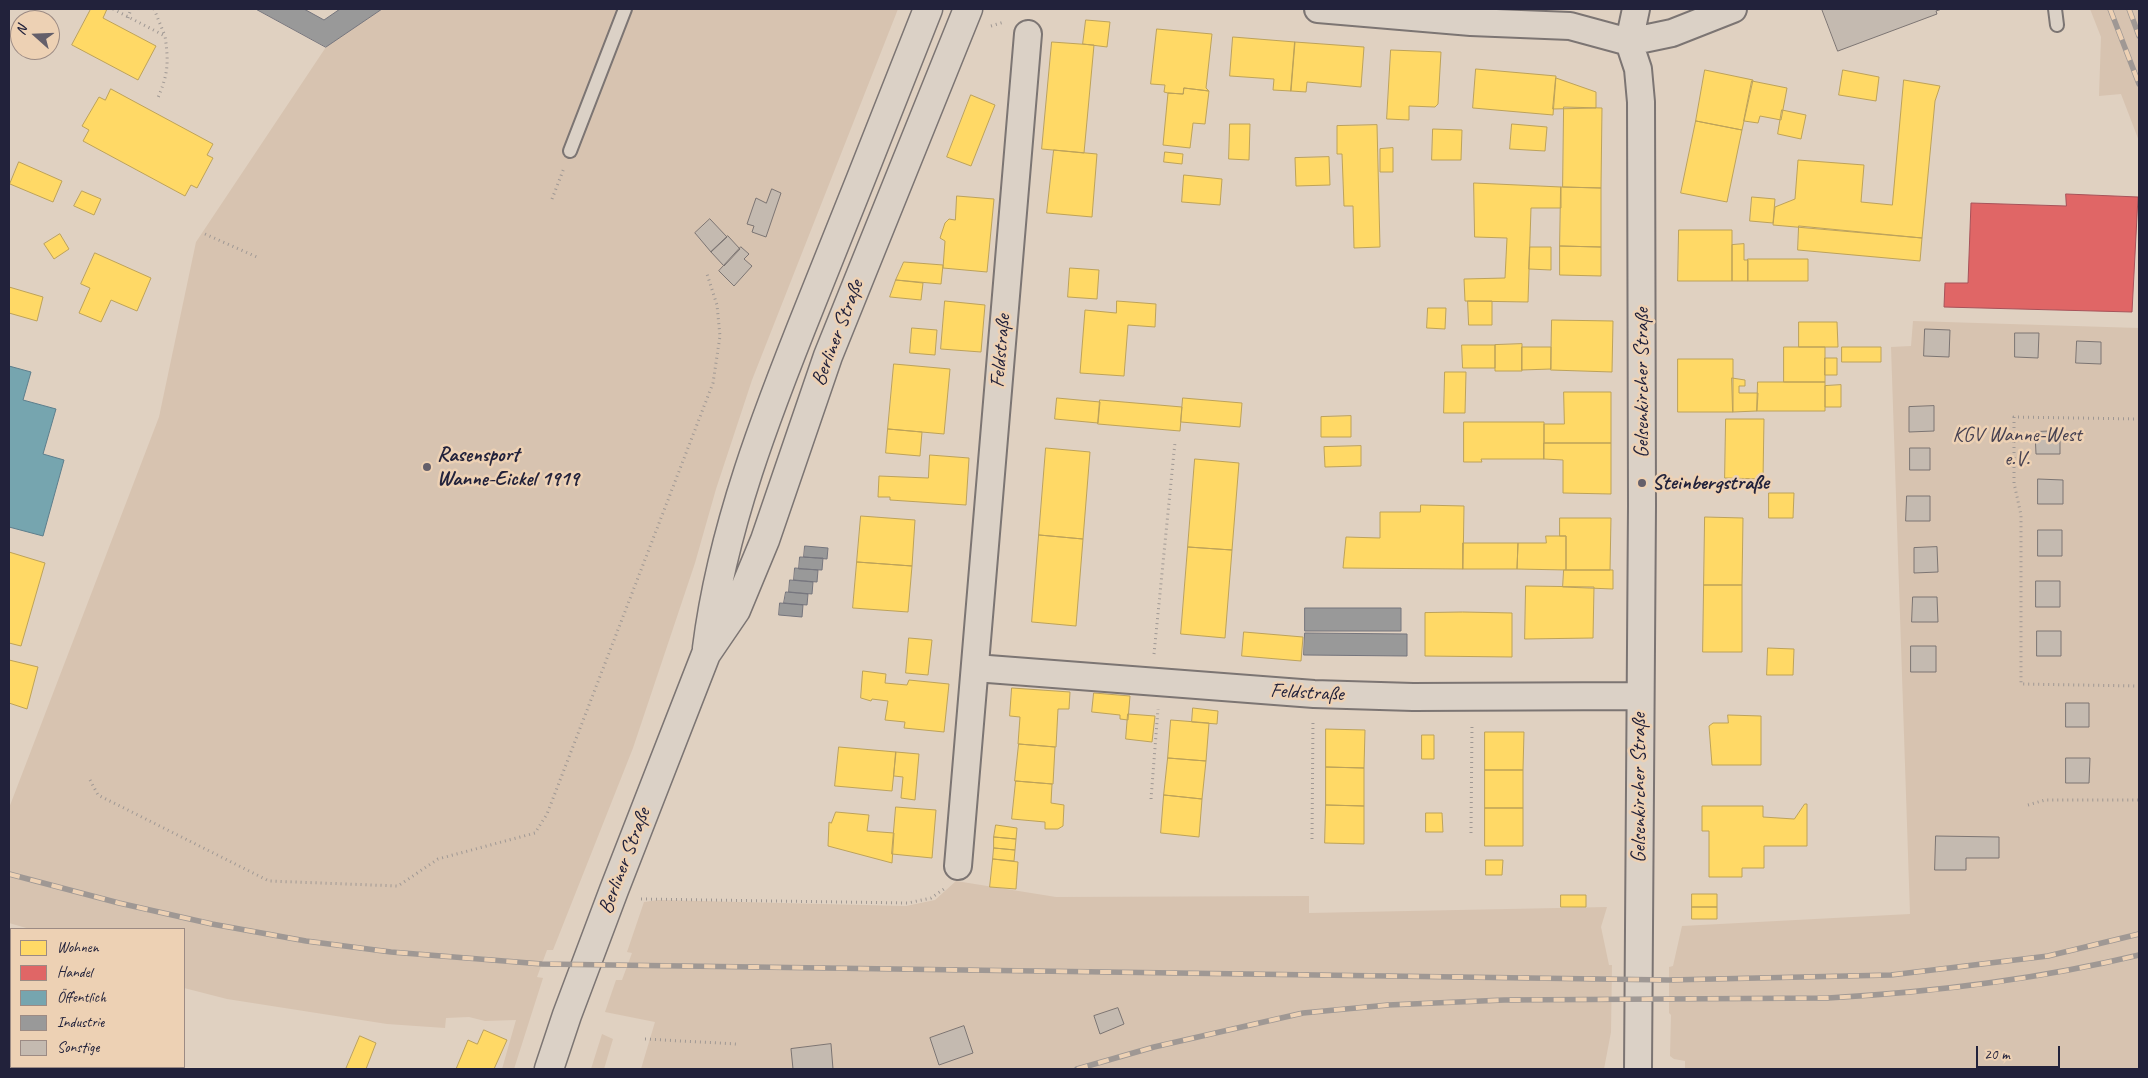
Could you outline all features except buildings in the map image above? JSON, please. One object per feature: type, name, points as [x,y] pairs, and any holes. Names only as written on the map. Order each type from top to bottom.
[{"type":"main road","name":"Berliner Straße","points":[[706,654],[712,602],[747,473],[778,387],[928,9]]},
{"type":"main road","name":"Berliner Straße","points":[[549,1069],[567,1015],[614,890],[706,654],[736,610],[765,540],[828,356],[968,9]]},
{"type":"street","points":[[1318,9],[1471,22],[1570,26],[1629,42],[1672,34],[1733,9]]},
{"type":"street","points":[[1629,42],[1636,9]]},
{"type":"street","name":"Feldstraße","points":[[958,866],[1028,34]]},
{"type":"street","name":"Gelsenkircher Straße","points":[[1629,42],[1638,69],[1641,102],[1643,365],[1638,1069]]},
{"type":"street","name":"Feldstraße","points":[[975,668],[1314,694],[1640,696]]},
{"type":"lane","points":[[570,151],[625,9]]},
{"type":"lane","points":[[2055,9],[2057,25]]},
{"type":"path","points":[[113,9],[165,36]]},
{"type":"path","points":[[128,18],[131,9]]},
{"type":"path","points":[[154,9],[165,36],[169,63],[165,82],[157,100]]},
{"type":"path","points":[[552,200],[563,169]]},
{"type":"path","points":[[205,234],[259,258]]},
{"type":"path","points":[[90,780],[98,794],[269,881],[398,886],[438,859],[536,833],[547,814],[713,384],[720,336],[717,305],[707,274]]},
{"type":"path","points":[[2139,419],[2014,417],[2014,474],[2020,516],[2021,684],[2139,686]]},
{"type":"path","points":[[1151,798],[1156,683],[1175,442]]},
{"type":"path","points":[[1312,840],[1314,694]]},
{"type":"path","points":[[1471,833],[1472,696]]},
{"type":"path","points":[[2028,805],[2045,800],[2139,800]]},
{"type":"path","points":[[641,898],[920,902],[942,891],[953,879],[958,866]]},
{"type":"path","points":[[646,1039],[737,1044]]},
{"type":"shaded area","name":"Rasensport Wanne-Eickel 1919","points":[[382,9],[898,9],[752,380],[716,489],[695,563],[633,748],[553,950],[547,950],[537,977],[543,978],[514,1069],[502,1069],[516,1020],[485,1021],[469,1017],[446,1018],[445,1028],[387,1024],[227,999],[185,988],[185,928],[26,928],[9,923],[9,808],[159,417],[196,242],[326,47]]},
{"type":"shaded area","points":[[2090,9],[2139,9],[2139,141],[2121,94],[2099,96],[2101,37]]},
{"type":"shaded area","name":"KGV Wanne-West e.V.","points":[[1913,321],[2139,328],[2139,1069],[1685,1069],[1685,1061],[1674,1059],[1670,1056],[1671,1015],[1669,1013],[1669,967],[1673,966],[1682,926],[1910,914],[1891,347],[1911,346]]},
{"type":"shaded area","points":[[956,881],[1056,897],[1309,896],[1309,913],[1607,907],[1601,927],[1609,965],[1612,965],[1611,1032],[1604,1069],[641,1069],[655,1022],[605,1012],[616,980],[622,980],[632,953],[627,952],[644,902],[658,900],[906,906],[935,900]]},
{"type":"shaded area","points":[[602,1034],[613,1039],[604,1069],[591,1069]]},
{"type":"railway","points":[[2110,9],[2139,84]]},
{"type":"railway","points":[[2129,9],[2139,36]]},
{"type":"railway","points":[[9,874],[119,903],[212,924],[306,941],[391,952],[542,964],[1669,980],[1891,975],[2048,956],[2139,934]]},
{"type":"railway","points":[[1077,1069],[1154,1047],[1303,1013],[1388,1005],[1504,1000],[1828,998],[1985,984],[2100,964],[2139,955]]},
{"type":"place","name":"Rasensport Wanne-Eickel 1919","points":[[427,467]]},
{"type":"place","name":"Steinbergstraße","points":[[1642,483]]}]
